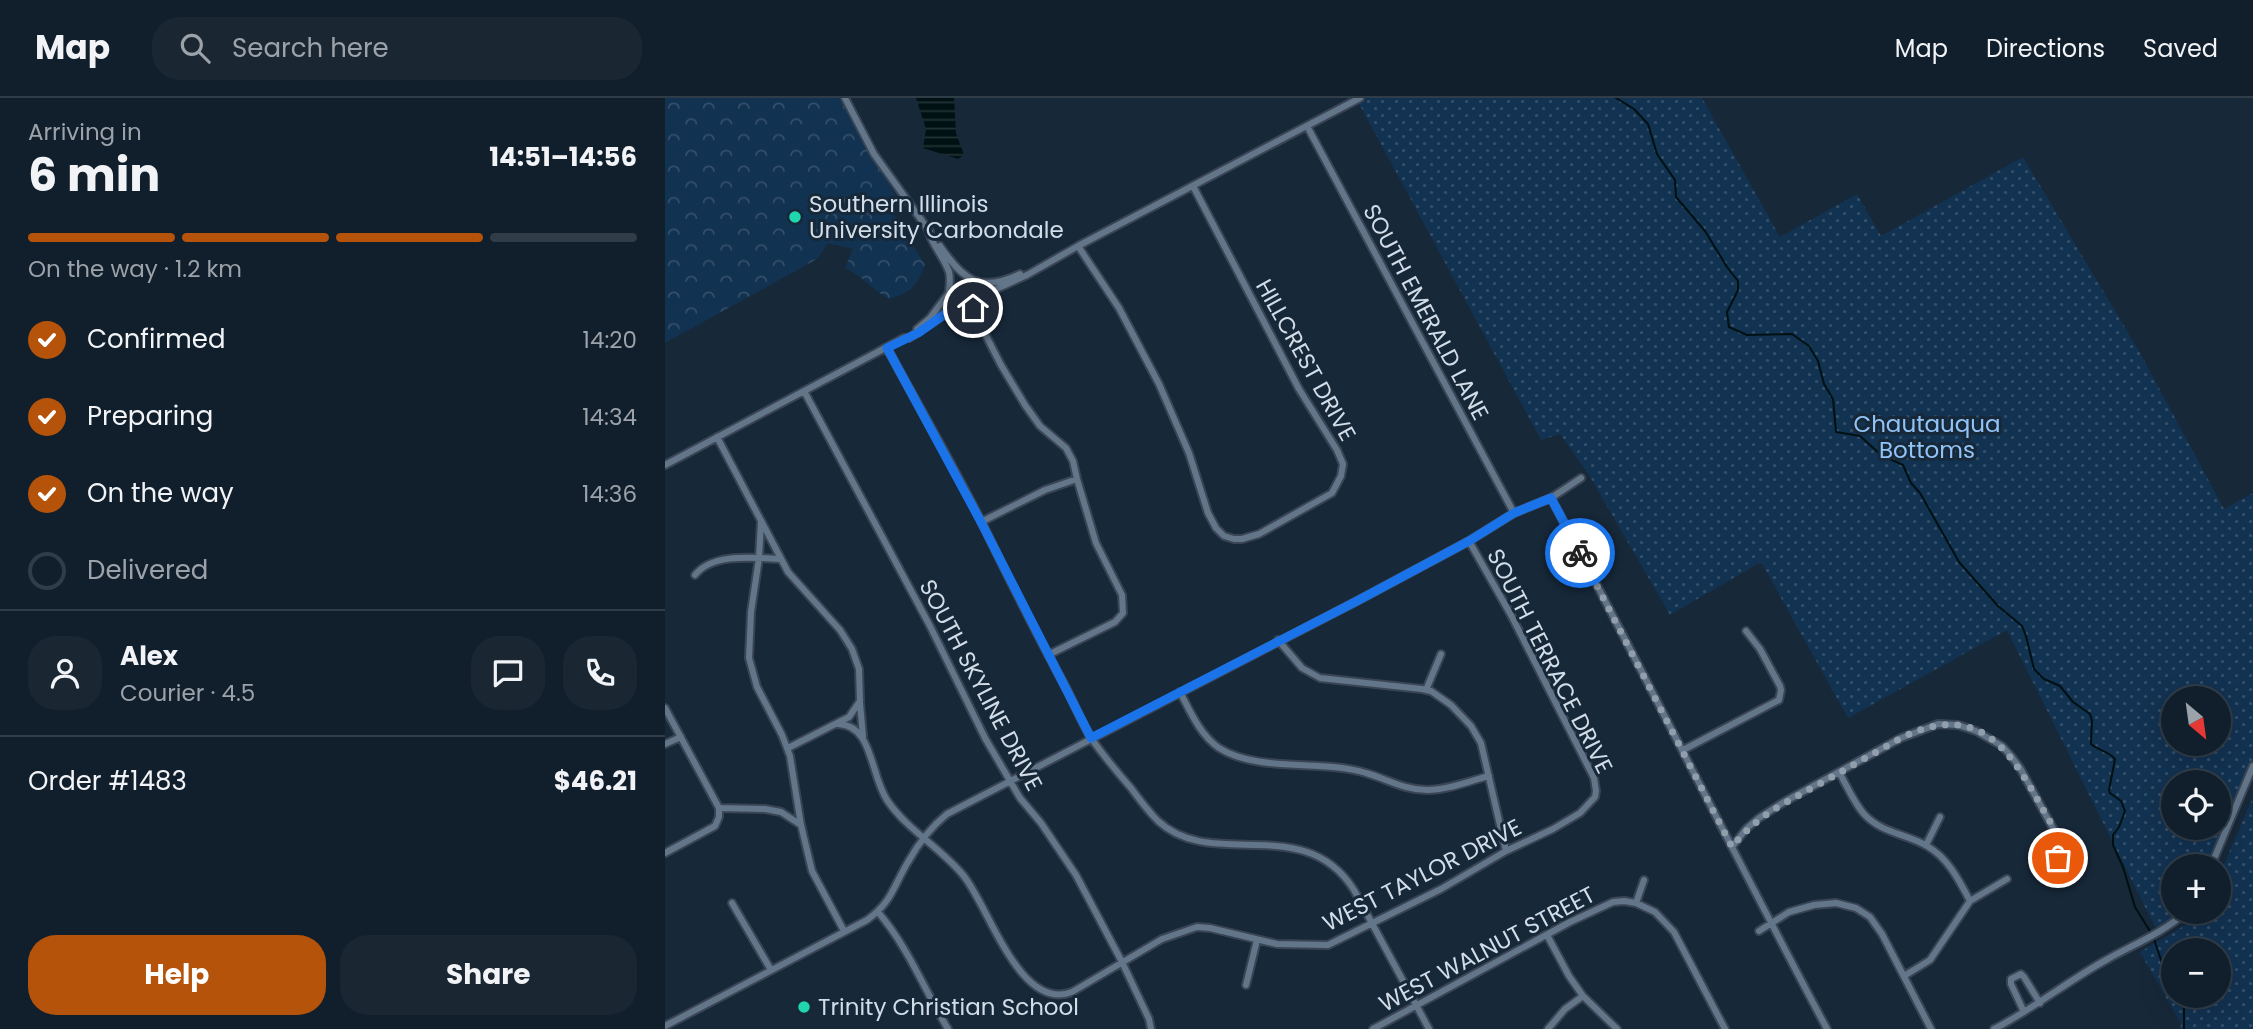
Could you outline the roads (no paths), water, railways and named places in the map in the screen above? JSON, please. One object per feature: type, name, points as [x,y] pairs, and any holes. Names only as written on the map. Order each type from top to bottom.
[{"type":"street","points":[[845,98],[874,154],[928,230],[968,278],[976,282],[999,282],[1045,264]]},
{"type":"street","points":[[904,338],[918,333],[945,314],[958,309],[970,309],[994,290],[1360,98]]},
{"type":"street","name":"SOUTH EMERALD LANE","points":[[1307,126],[1514,513]]},
{"type":"street","name":"HILLCREST DRIVE","points":[[1078,246],[1119,307],[1153,372],[1189,453],[1208,513],[1216,528],[1224,536],[1234,539],[1259,534],[1332,493],[1341,476],[1343,464],[1299,390],[1193,186]]},
{"type":"street","points":[[665,466],[887,348],[930,318],[948,293],[950,285],[948,269],[928,230]]},
{"type":"street","points":[[950,285],[957,279],[968,278]]},
{"type":"street","points":[[976,282],[981,291],[979,300]]},
{"type":"street","points":[[948,293],[950,302],[958,309]]},
{"type":"street","points":[[977,318],[1025,405],[1040,426],[1066,448],[1073,461],[1096,543],[1122,595],[1123,613],[1115,622],[1048,655]]},
{"type":"street","points":[[887,348],[981,522],[1091,738],[1158,821],[1175,833],[1212,842],[1260,844],[1301,850],[1324,857],[1346,877],[1429,1029]]},
{"type":"street","name":"SOUTH SKYLINE DRIVE","points":[[804,391],[930,626],[985,738],[1010,780],[1076,876],[1122,962],[1149,1019],[1151,1029]]},
{"type":"street","points":[[717,438],[788,572],[840,630],[852,649],[859,669],[863,736],[872,767],[886,799],[899,817],[923,838]]},
{"type":"street","points":[[665,1026],[878,912],[897,887],[907,863],[923,838],[947,814],[1469,541],[1514,513],[1551,498],[1581,478]]},
{"type":"street","points":[[981,522],[1045,490],[1077,479]]},
{"type":"street","points":[[1551,498],[1827,1029]]},
{"type":"street","points":[[761,521],[749,658],[757,687],[787,748],[812,871],[844,931]]},
{"type":"street","name":"SOUTH TERRACE DRIVE","points":[[1469,541],[1511,615],[1594,778],[1597,791],[1595,797]]},
{"type":"street","points":[[695,575],[714,563],[759,558],[781,559]]},
{"type":"street","points":[[1682,750],[1779,700],[1780,686],[1760,649],[1746,631]]},
{"type":"street","points":[[1278,640],[1302,668],[1320,678],[1426,690],[1451,705],[1471,726],[1481,743],[1506,850]]},
{"type":"street","points":[[1426,690],[1441,654]]},
{"type":"street","points":[[1180,692],[1207,738],[1222,750],[1241,756],[1268,762],[1343,768],[1411,789],[1440,790],[1489,776]]},
{"type":"street","points":[[787,748],[849,717],[860,701]]},
{"type":"street","points":[[665,708],[719,808],[715,825],[665,853]]},
{"type":"street","points":[[838,724],[854,727],[863,736]]},
{"type":"street","points":[[1732,847],[1746,829],[1784,802],[1921,729],[1938,724],[1958,725],[1976,730],[2002,746],[2020,768],[2060,841],[2058,858]]},
{"type":"street","points":[[665,744],[681,737]]},
{"type":"street","points":[[2216,854],[2253,766]]},
{"type":"street","points":[[1839,772],[1864,814],[1889,831],[1926,845],[1948,863],[1970,901]]},
{"type":"street","name":"WEST TAYLOR DRIVE","points":[[923,838],[963,875],[1007,951],[1025,976],[1038,989],[1052,994],[1065,994],[1161,939],[1198,927],[1293,946],[1328,944],[1441,889],[1506,850],[1563,823],[1584,810],[1595,797]]},
{"type":"street","points":[[719,808],[781,812],[801,825]]},
{"type":"street","points":[[1926,845],[1940,817]]},
{"type":"street","points":[[1904,976],[1930,961],[1970,901],[2007,879]]},
{"type":"street","points":[[1644,880],[1636,903],[1655,912],[1674,932],[1725,1029]]},
{"type":"street","points":[[732,902],[771,970]]},
{"type":"street","name":"WEST WALNUT STREET","points":[[1373,1029],[1547,934],[1617,902],[1636,903]]},
{"type":"street","points":[[1759,932],[1789,912],[1814,905],[1836,904],[1856,908],[1870,917],[1882,934],[1931,1029]]},
{"type":"street","points":[[878,912],[893,929],[907,952],[948,1029]]},
{"type":"street","points":[[1994,1029],[2105,960],[2170,924]]},
{"type":"street","points":[[1547,934],[1583,996],[1618,1029]]},
{"type":"street","points":[[1246,985],[1257,940]]},
{"type":"street","points":[[2024,1012],[2011,984],[2011,979],[2016,976],[2024,976],[2039,1003]]},
{"type":"street","points":[[1548,1029],[1565,1009],[1583,996]]},
{"type":"waterway","points":[[1616,98],[1634,109],[1648,124],[1657,154],[1675,180],[1676,197],[1705,231],[1738,281],[1738,290],[1727,312],[1729,327],[1747,335],[1792,334],[1809,346],[1833,399],[1836,432],[1860,436],[1881,455],[1903,465],[1959,562],[1998,606],[2022,626],[2034,669],[2044,679],[2060,686],[2073,702],[2090,714],[2091,744],[2115,759],[2109,790],[2121,801],[2125,811],[2113,835],[2113,845],[2135,907],[2153,936],[2161,960]]},
{"type":"waterway","points":[[2184,1008],[2184,1029]]},
{"type":"place","name":"Southern Illinois University Carbondale","points":[[795,217]]},
{"type":"place","name":"Trinity Christian School","points":[[804,1007]]},
{"type":"park label","name":"Chautauqua Bottoms","points":[[1927,437]]}]
